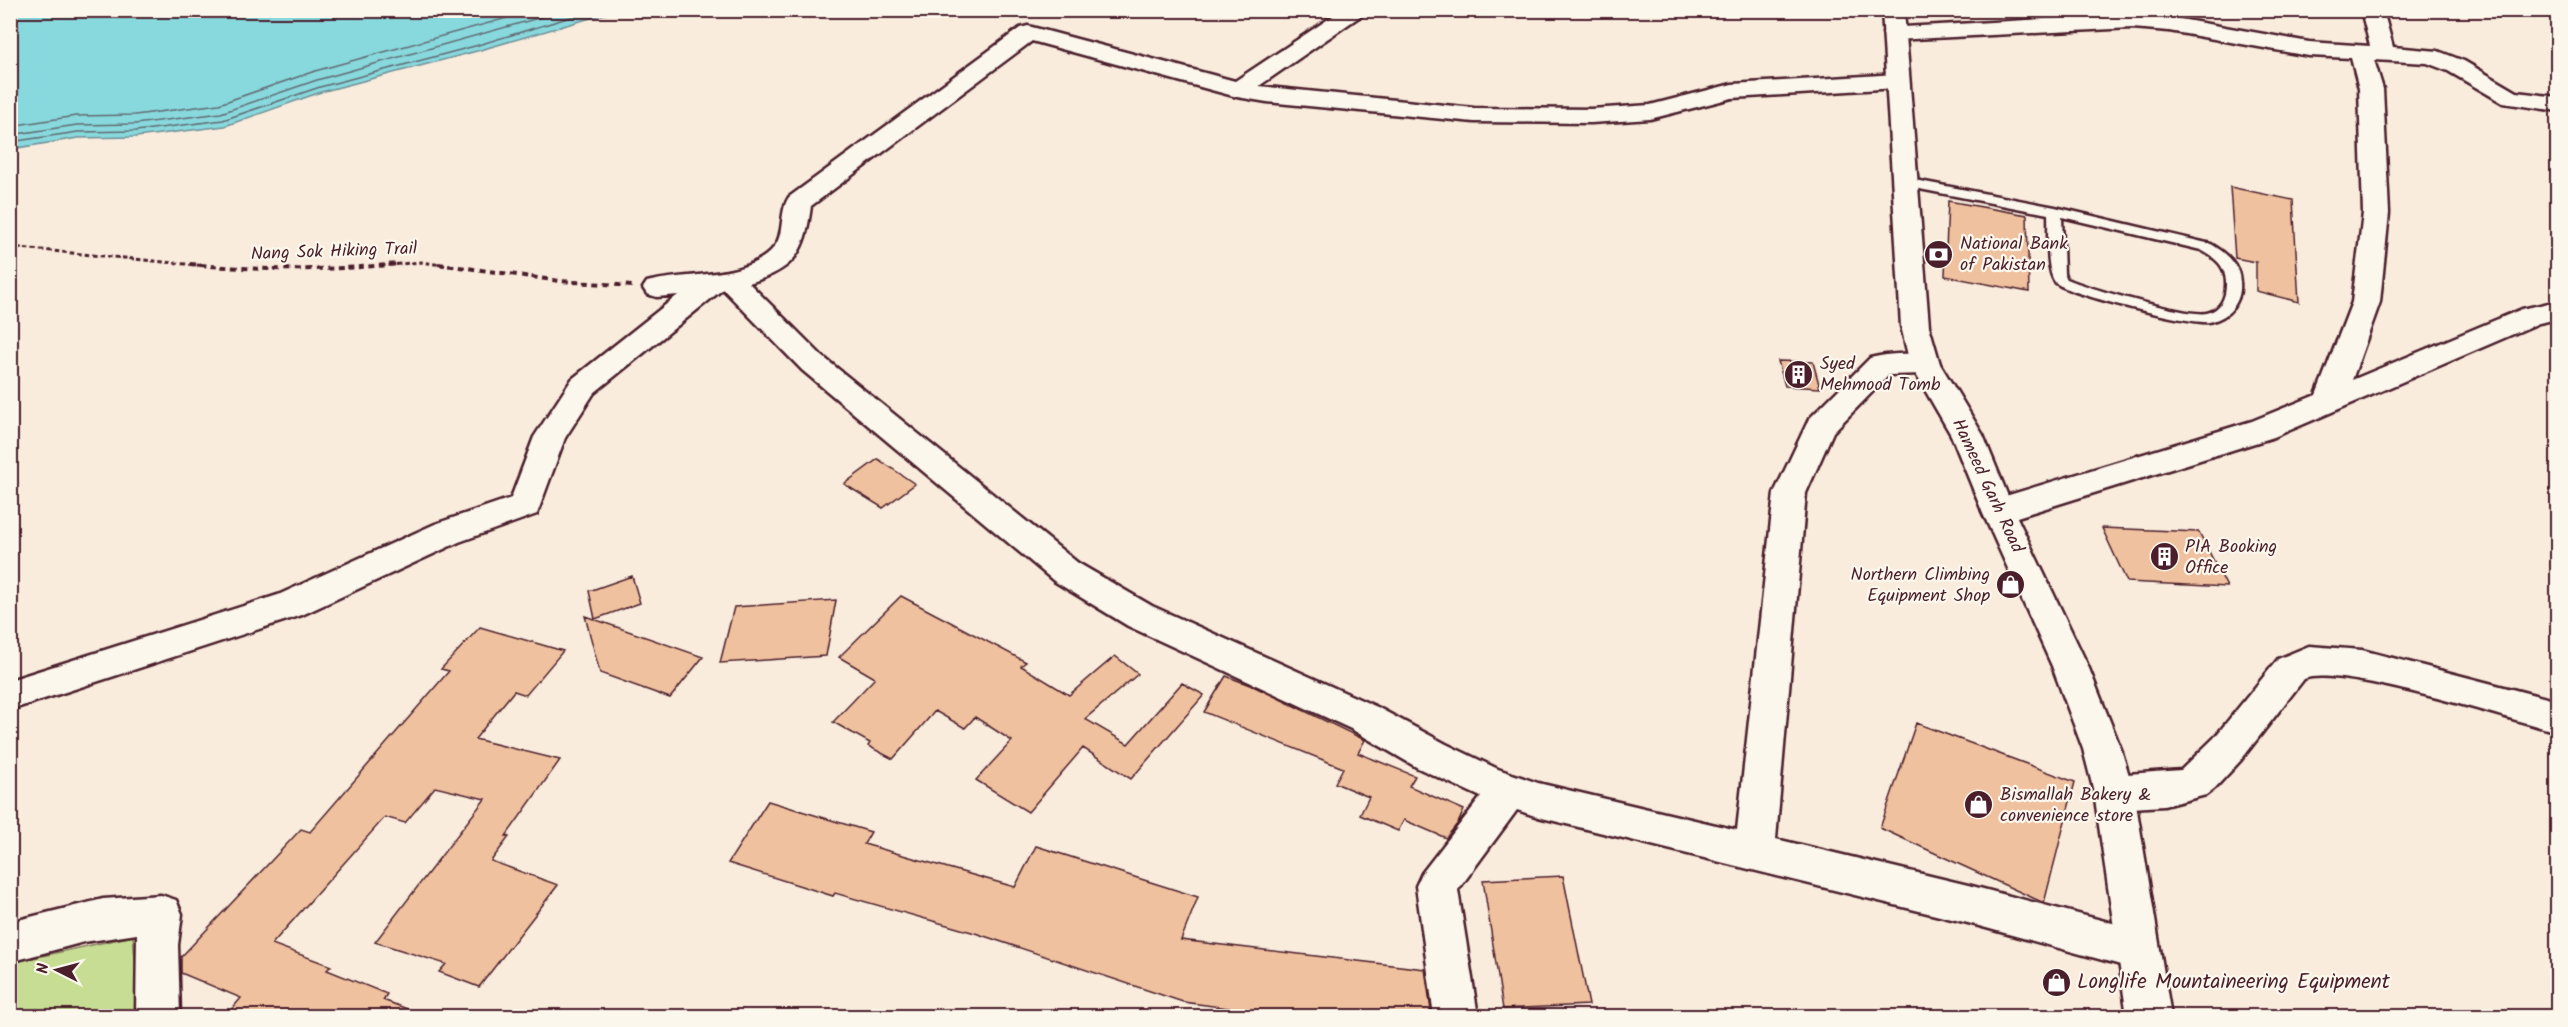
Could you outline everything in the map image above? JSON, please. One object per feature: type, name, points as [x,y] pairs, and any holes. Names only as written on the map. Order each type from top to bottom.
[{"type":"main road","points":[[1237,90],[1358,10]]},
{"type":"main road","points":[[2328,403],[2367,302],[2376,213],[2371,52],[2372,10]]},
{"type":"main road","points":[[1893,22],[2132,21],[2169,24],[2309,49],[2430,56],[2456,66],[2511,98],[2558,104]]},
{"type":"main road","name":"Hameed Garh Road","points":[[1893,22],[1915,326],[1925,364],[1967,435],[1998,511],[2070,666],[2102,748],[2114,792],[2150,1017]]},
{"type":"main road","points":[[657,288],[720,281],[758,271],[782,256],[792,241],[798,203],[1031,25],[1028,33],[1237,90],[1309,100],[1474,115],[1591,116],[1650,112],[1732,91],[1897,81]]},
{"type":"main road","points":[[10,695],[290,605],[447,533],[525,506],[550,437],[583,386],[720,281]]},
{"type":"main road","points":[[720,281],[812,363],[1066,572],[1140,616],[1364,718],[1432,756],[1509,790],[1538,800],[1968,904],[2139,950]]},
{"type":"main road","points":[[1998,511],[2264,429],[2532,315],[2558,310]]},
{"type":"main road","points":[[1755,853],[1790,493],[1820,427],[1881,365],[1925,364]]},
{"type":"main road","points":[[2114,792],[2168,788],[2193,783],[2210,769],[2291,669],[2309,661],[2362,665],[2558,717]]},
{"type":"main road","points":[[1456,1017],[1437,886],[1509,790]]},
{"type":"main road","points":[[10,942],[59,927],[136,914],[161,914],[157,945],[158,1017]]},
{"type":"lane","points":[[1904,182],[2055,211],[2206,247],[2220,255],[2230,269],[2231,300],[2223,313],[2214,318],[2201,318],[2103,296],[2062,282],[2056,274],[2055,211]]},
{"type":"path","name":"Nang Sok Hiking Trail","points":[[10,247],[229,268],[358,268],[421,261],[560,281],[657,288]]},
{"type":"green space","points":[[133,936],[140,1016],[11,1016],[10,963]]},
{"type":"water","points":[[181,10],[203,12],[615,11],[477,51],[321,92],[225,126],[136,137],[78,138],[11,149],[11,11]]},
{"type":"building","points":[[2230,187],[2293,200],[2299,302],[2256,291],[2256,262],[2235,258]]},
{"type":"building","points":[[1948,201],[2027,215],[2029,292],[1945,276]]},
{"type":"building","name":"Syed Mehmood Tomb","points":[[1778,361],[1813,362],[1820,388],[1785,386]]},
{"type":"building","points":[[878,459],[915,484],[883,508],[844,484]]},
{"type":"building","name":"PIA Booking Office","points":[[2102,528],[2199,532],[2227,587],[2127,582]]},
{"type":"building","points":[[632,576],[640,603],[595,619],[589,591]]},
{"type":"building","points":[[901,596],[1026,662],[1021,666],[1069,695],[1115,656],[1138,674],[1085,719],[1128,744],[1182,683],[1204,695],[1131,779],[1083,748],[1028,812],[976,780],[1012,741],[975,717],[965,728],[935,711],[893,759],[868,746],[870,743],[833,722],[875,678],[839,657]]},
{"type":"building","points":[[836,600],[826,656],[720,663],[734,607]]},
{"type":"building","points":[[585,616],[703,657],[670,698],[600,673]]},
{"type":"building","points":[[480,627],[563,651],[526,695],[514,691],[475,739],[560,760],[491,861],[558,885],[479,987],[439,972],[446,964],[375,942],[485,799],[435,787],[405,823],[385,817],[272,944],[331,966],[327,970],[387,994],[383,1000],[421,1014],[420,1017],[225,1017],[241,998],[181,973],[181,957],[301,829],[310,832],[449,671],[441,669]]},
{"type":"building","points":[[1226,676],[1255,687],[1365,740],[1358,753],[1415,776],[1409,786],[1464,810],[1458,823],[1446,838],[1404,820],[1398,831],[1360,815],[1369,797],[1335,783],[1343,768],[1204,712]]},
{"type":"building","name":"Bismallah Bakery & convenience store","points":[[1916,723],[2075,782],[2044,903],[1880,828]]},
{"type":"building","points":[[768,801],[871,832],[864,844],[1015,887],[1036,846],[1198,897],[1181,940],[1425,969],[1432,1017],[1296,1017],[1183,1002],[975,933],[835,893],[833,896],[728,863]]},
{"type":"building","points":[[1563,876],[1589,1005],[1503,1009],[1483,880]]},
{"type":"place","name":"National Bank of Pakistan","points":[[1939,254]]},
{"type":"place","name":"Syed Mehmood Tomb","points":[[1799,374]]},
{"type":"place","name":"PIA Booking Office","points":[[2164,557]]},
{"type":"place","name":"Northern Climbing Equipment Shop","points":[[2011,585]]},
{"type":"place","name":"Bismallah Bakery & convenience store","points":[[1979,805]]},
{"type":"place","name":"Longlife Mountaineering Equipment","points":[[2056,982]]}]
